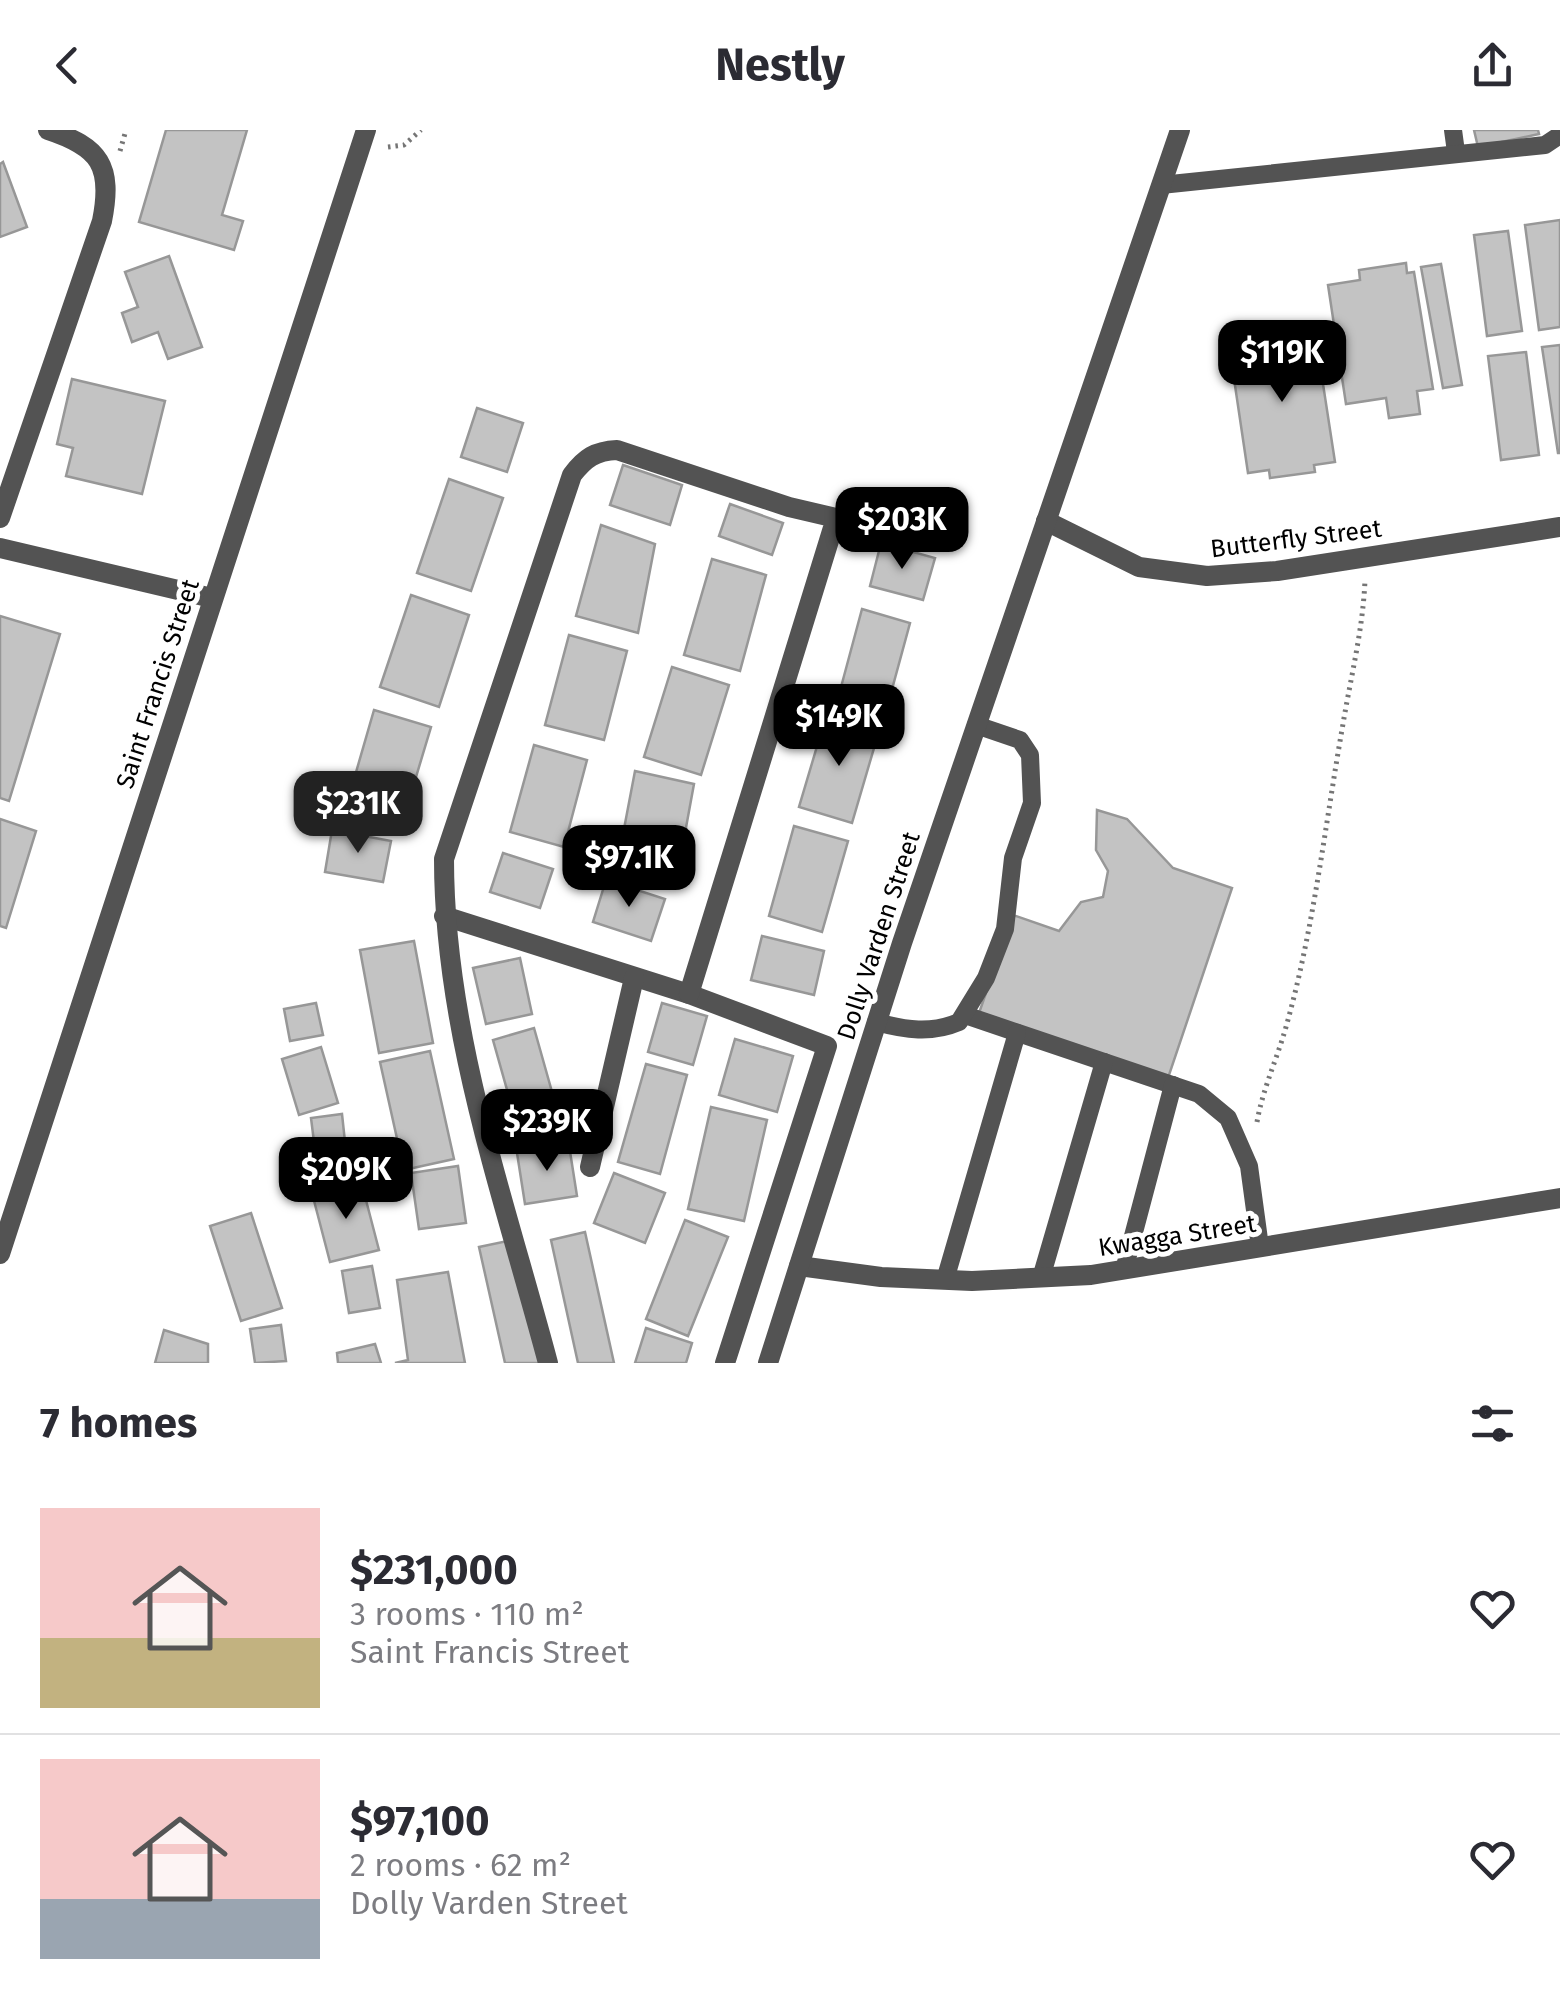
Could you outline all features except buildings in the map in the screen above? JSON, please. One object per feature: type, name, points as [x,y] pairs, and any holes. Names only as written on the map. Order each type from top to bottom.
[{"type":"street","points":[[0,518],[102,221],[108,192],[96,154],[72,138],[48,130]]},
{"type":"street","name":"Saint Francis Street","points":[[0,1254],[366,130]]},
{"type":"street","name":"Dolly Varden Street","points":[[768,1363],[876,1022],[1180,130]]},
{"type":"street","points":[[548,1363],[470,1084],[444,916],[444,859],[572,475],[587,457],[616,450],[802,511],[836,518],[689,994]]},
{"type":"street","name":"Butterfly Street","points":[[1046,521],[1140,567],[1207,576],[1277,571],[1560,527]]},
{"type":"street","points":[[0,548],[212,598]]},
{"type":"street","points":[[444,916],[689,994],[827,1046],[725,1363]]},
{"type":"street","points":[[590,1167],[634,978]]},
{"type":"street","name":"Kwagga Street","points":[[799,1266],[880,1277],[1041,1278],[1124,1270],[1560,1198]]},
{"type":"lane","points":[[1452,130],[1456,152]]},
{"type":"lane","points":[[1162,184],[1545,145],[1560,136]]},
{"type":"lane","points":[[876,1022],[927,1031],[960,1022],[986,978],[1005,929],[1013,858],[1032,803],[1030,756],[1020,740],[976,725]]},
{"type":"lane","points":[[965,1015],[1199,1094],[1228,1118],[1249,1166],[1260,1247]]},
{"type":"lane","points":[[945,1280],[1017,1032]]},
{"type":"lane","points":[[1041,1278],[1104,1062]]},
{"type":"lane","points":[[1124,1270],[1173,1085]]},
{"type":"path","points":[[387,147],[404,145],[421,130]]},
{"type":"path","points":[[1249,1166],[1261,1097],[1286,1028],[1325,848],[1342,724],[1363,623],[1366,557]]}]
